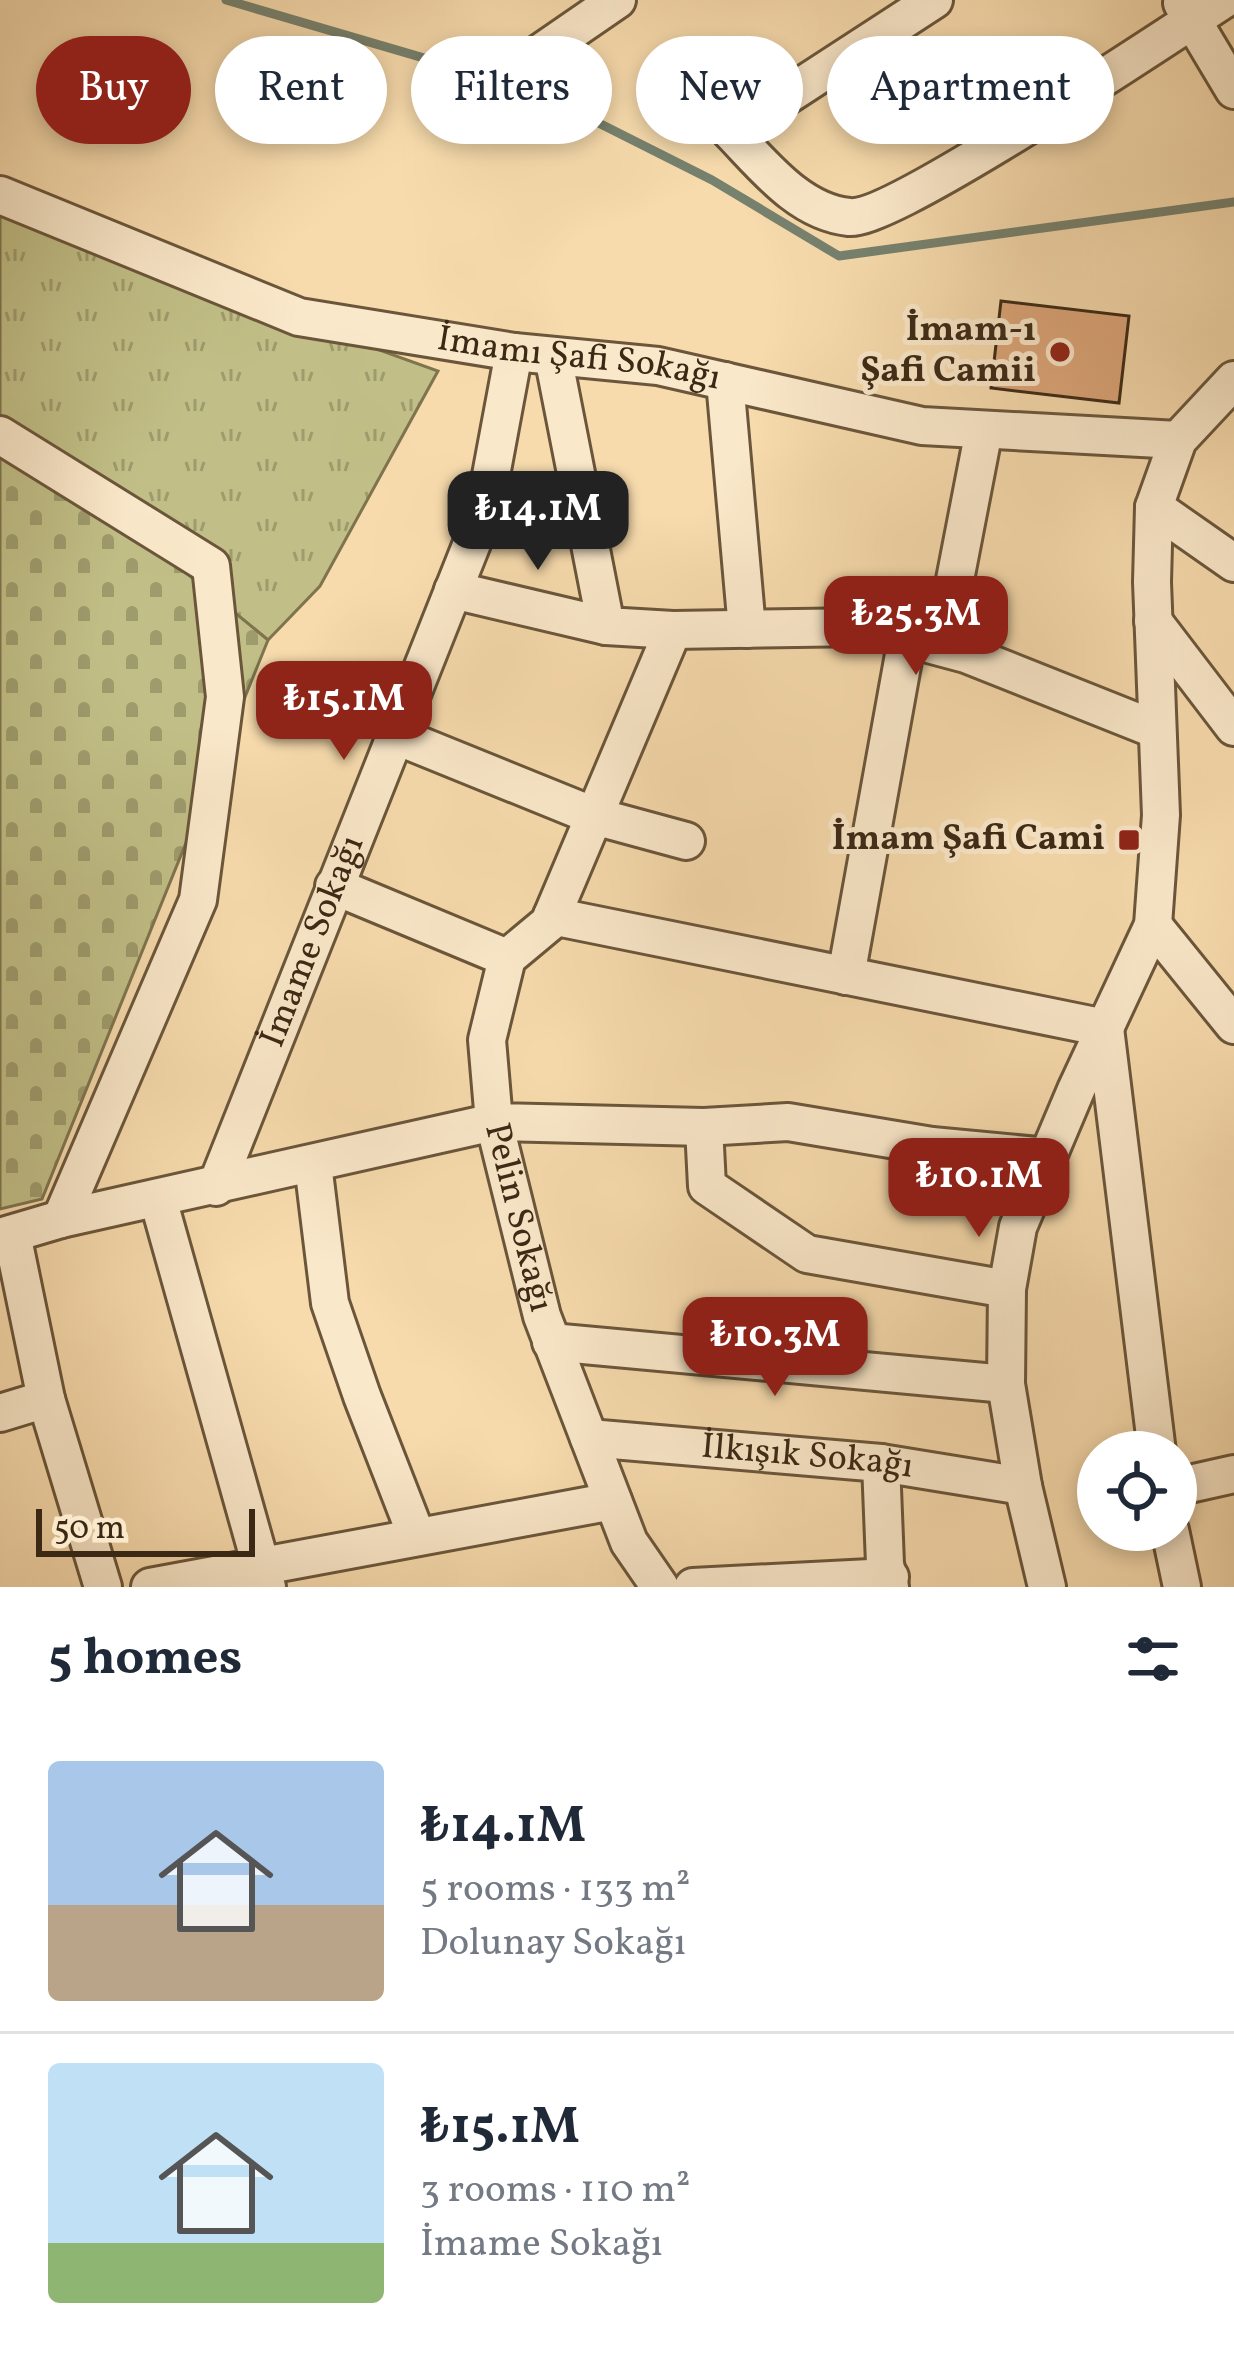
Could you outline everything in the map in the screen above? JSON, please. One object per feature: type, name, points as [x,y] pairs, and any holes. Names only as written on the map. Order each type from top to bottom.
[{"type":"street","points":[[565,36],[617,0]]},
{"type":"street","points":[[934,0],[731,132],[780,182],[811,205],[852,218],[896,203],[1186,10],[1223,0]]},
{"type":"street","points":[[1186,10],[1234,90]]},
{"type":"street","name":"İmamı Şafi Sokağı","points":[[0,195],[299,317],[514,352],[658,366],[922,426],[1178,440]]},
{"type":"street","name":"İmame Sokağı","points":[[216,1186],[484,513],[514,352]]},
{"type":"street","points":[[553,356],[606,626]]},
{"type":"street","points":[[725,382],[747,629]]},
{"type":"street","points":[[1047,1587],[1006,1384],[1007,1289],[1018,1227],[1153,925],[1161,815],[1154,507],[1178,440],[1233,384]]},
{"type":"street","points":[[846,976],[925,643],[984,430]]},
{"type":"street","points":[[0,435],[211,566],[225,697],[198,900],[61,1219]]},
{"type":"street","points":[[1154,507],[1234,563]]},
{"type":"street","points":[[453,590],[606,626],[673,630],[865,627],[925,643],[1157,730]]},
{"type":"street","points":[[1154,620],[1234,727]]},
{"type":"street","points":[[673,630],[552,916],[508,958],[487,1040],[494,1122],[704,1127],[788,1122],[932,1146],[1048,1157]]},
{"type":"street","points":[[394,735],[594,817],[686,841]]},
{"type":"street","points":[[334,886],[508,958]]},
{"type":"street","points":[[552,916],[1105,1028]]},
{"type":"street","points":[[1153,925],[1234,1025]]},
{"type":"street","points":[[1105,1028],[1154,1431]]},
{"type":"street","name":"Pelin Sokağı","points":[[6,1236],[61,1219],[494,1122],[551,1342],[629,1542],[660,1587]]},
{"type":"street","points":[[704,1127],[707,1186],[807,1254],[1007,1289]]},
{"type":"street","points":[[313,1164],[330,1303],[417,1538]]},
{"type":"street","points":[[158,1199],[265,1577]]},
{"type":"street","points":[[6,1236],[46,1400],[103,1587]]},
{"type":"street","points":[[551,1342],[1006,1384]]},
{"type":"street","points":[[0,1413],[46,1400]]},
{"type":"street","name":"İlkışık Sokağı","points":[[589,1438],[880,1463],[1023,1486]]},
{"type":"street","points":[[694,1587],[890,1582],[880,1463]]},
{"type":"street","points":[[1197,1482],[1234,1474]]},
{"type":"street","points":[[150,1587],[265,1577],[417,1538],[613,1502]]},
{"type":"street","points":[[1174,1551],[1182,1587]]},
{"type":"green space","points":[[0,183],[157,270],[438,371],[320,586],[268,640],[161,552],[0,455]]},
{"type":"green space","points":[[0,455],[161,552],[268,640],[42,1199],[0,1209]]},
{"type":"building","name":"İmam-ı Şafi Camii","points":[[1001,301],[1129,316],[1119,403],[991,388]]},
{"type":"waterway","points":[[226,0],[533,90],[712,180],[839,256],[1234,202]]},
{"type":"place","name":"İmam-ı Şafi Camii","points":[[1060,352]]},
{"type":"place","name":"İmam Şafi Cami","points":[[1129,840]]}]
